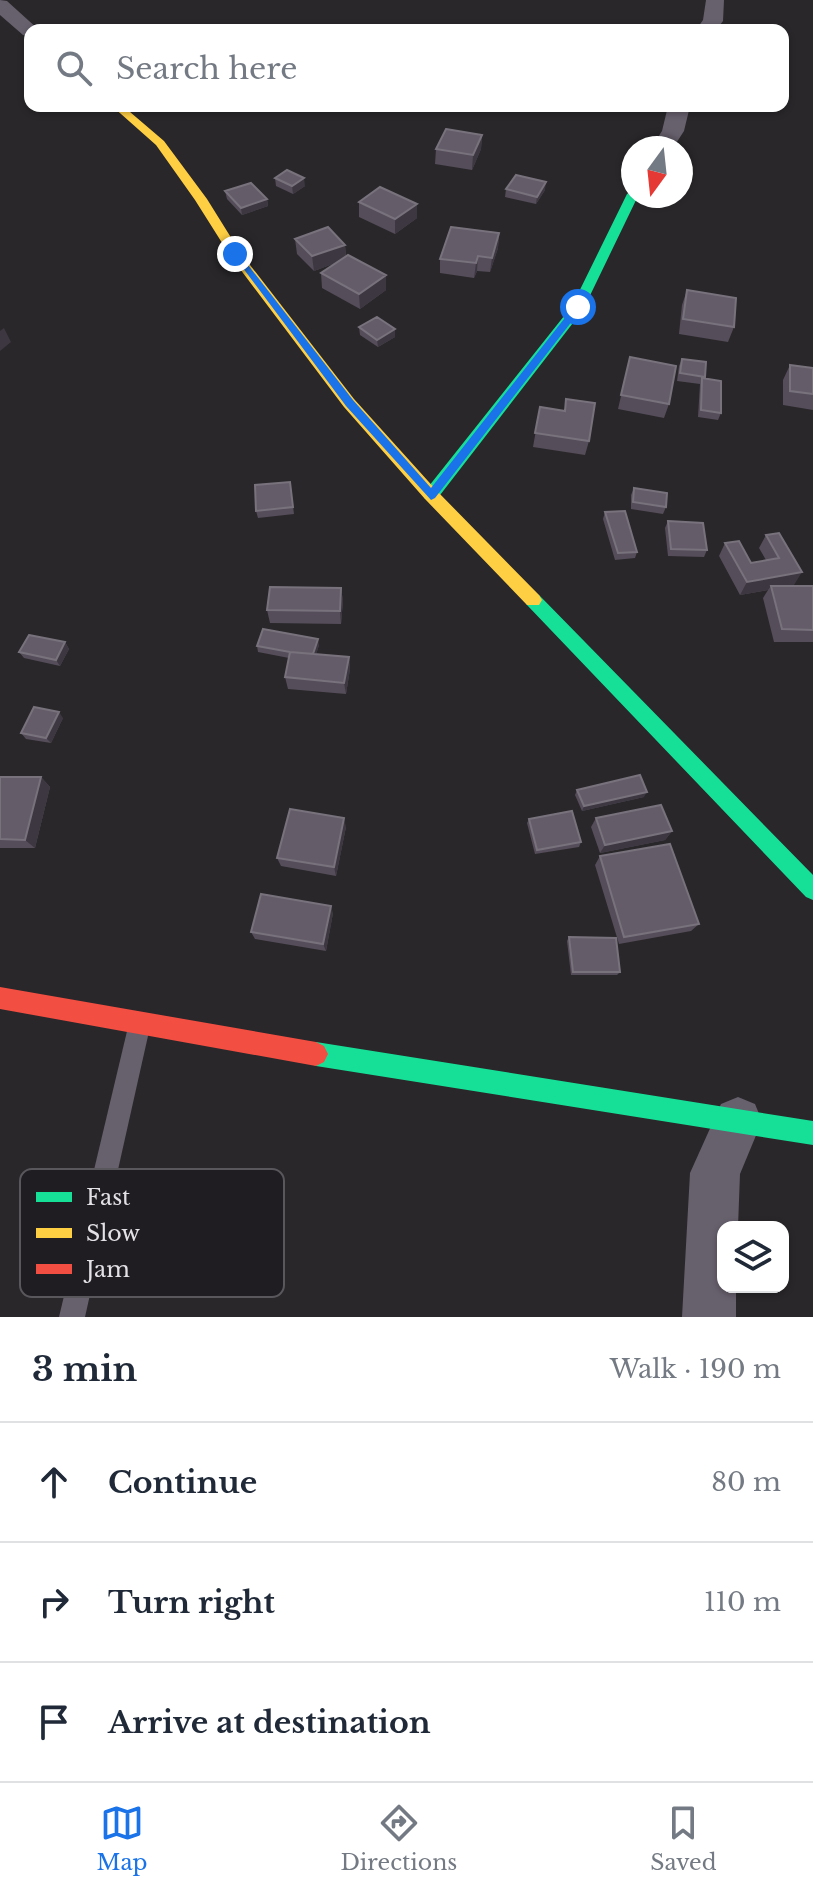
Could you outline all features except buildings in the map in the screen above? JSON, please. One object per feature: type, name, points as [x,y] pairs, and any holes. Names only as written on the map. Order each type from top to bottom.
[{"type":"street","points":[[711,24],[715,0]]},
{"type":"street","points":[[0,5],[24,26]]},
{"type":"street","points":[[124,112],[160,143],[201,199],[235,254],[349,403],[431,495],[813,890]]},
{"type":"street","points":[[670,136],[678,112]]},
{"type":"street","points":[[431,495],[578,307],[626,208]]},
{"type":"street","points":[[0,998],[140,1024],[813,1133]]},
{"type":"street","points":[[709,1317],[715,1173],[738,1121]]},
{"type":"lane","points":[[106,1169],[140,1024]]},
{"type":"lane","points":[[72,1317],[77,1297]]},
{"type":"traffic: fast","points":[[431,495],[578,307],[626,208]]},
{"type":"traffic: fast","points":[[533,600],[813,890]]},
{"type":"traffic: fast","points":[[316,1054],[813,1133]]},
{"type":"traffic: slow","points":[[124,112],[160,143],[201,199],[235,254],[349,403],[431,495],[533,600]]},
{"type":"traffic: jam","points":[[0,998],[316,1054]]},
{"type":"route","points":[[235,254],[349,403],[431,495],[578,307]]}]
